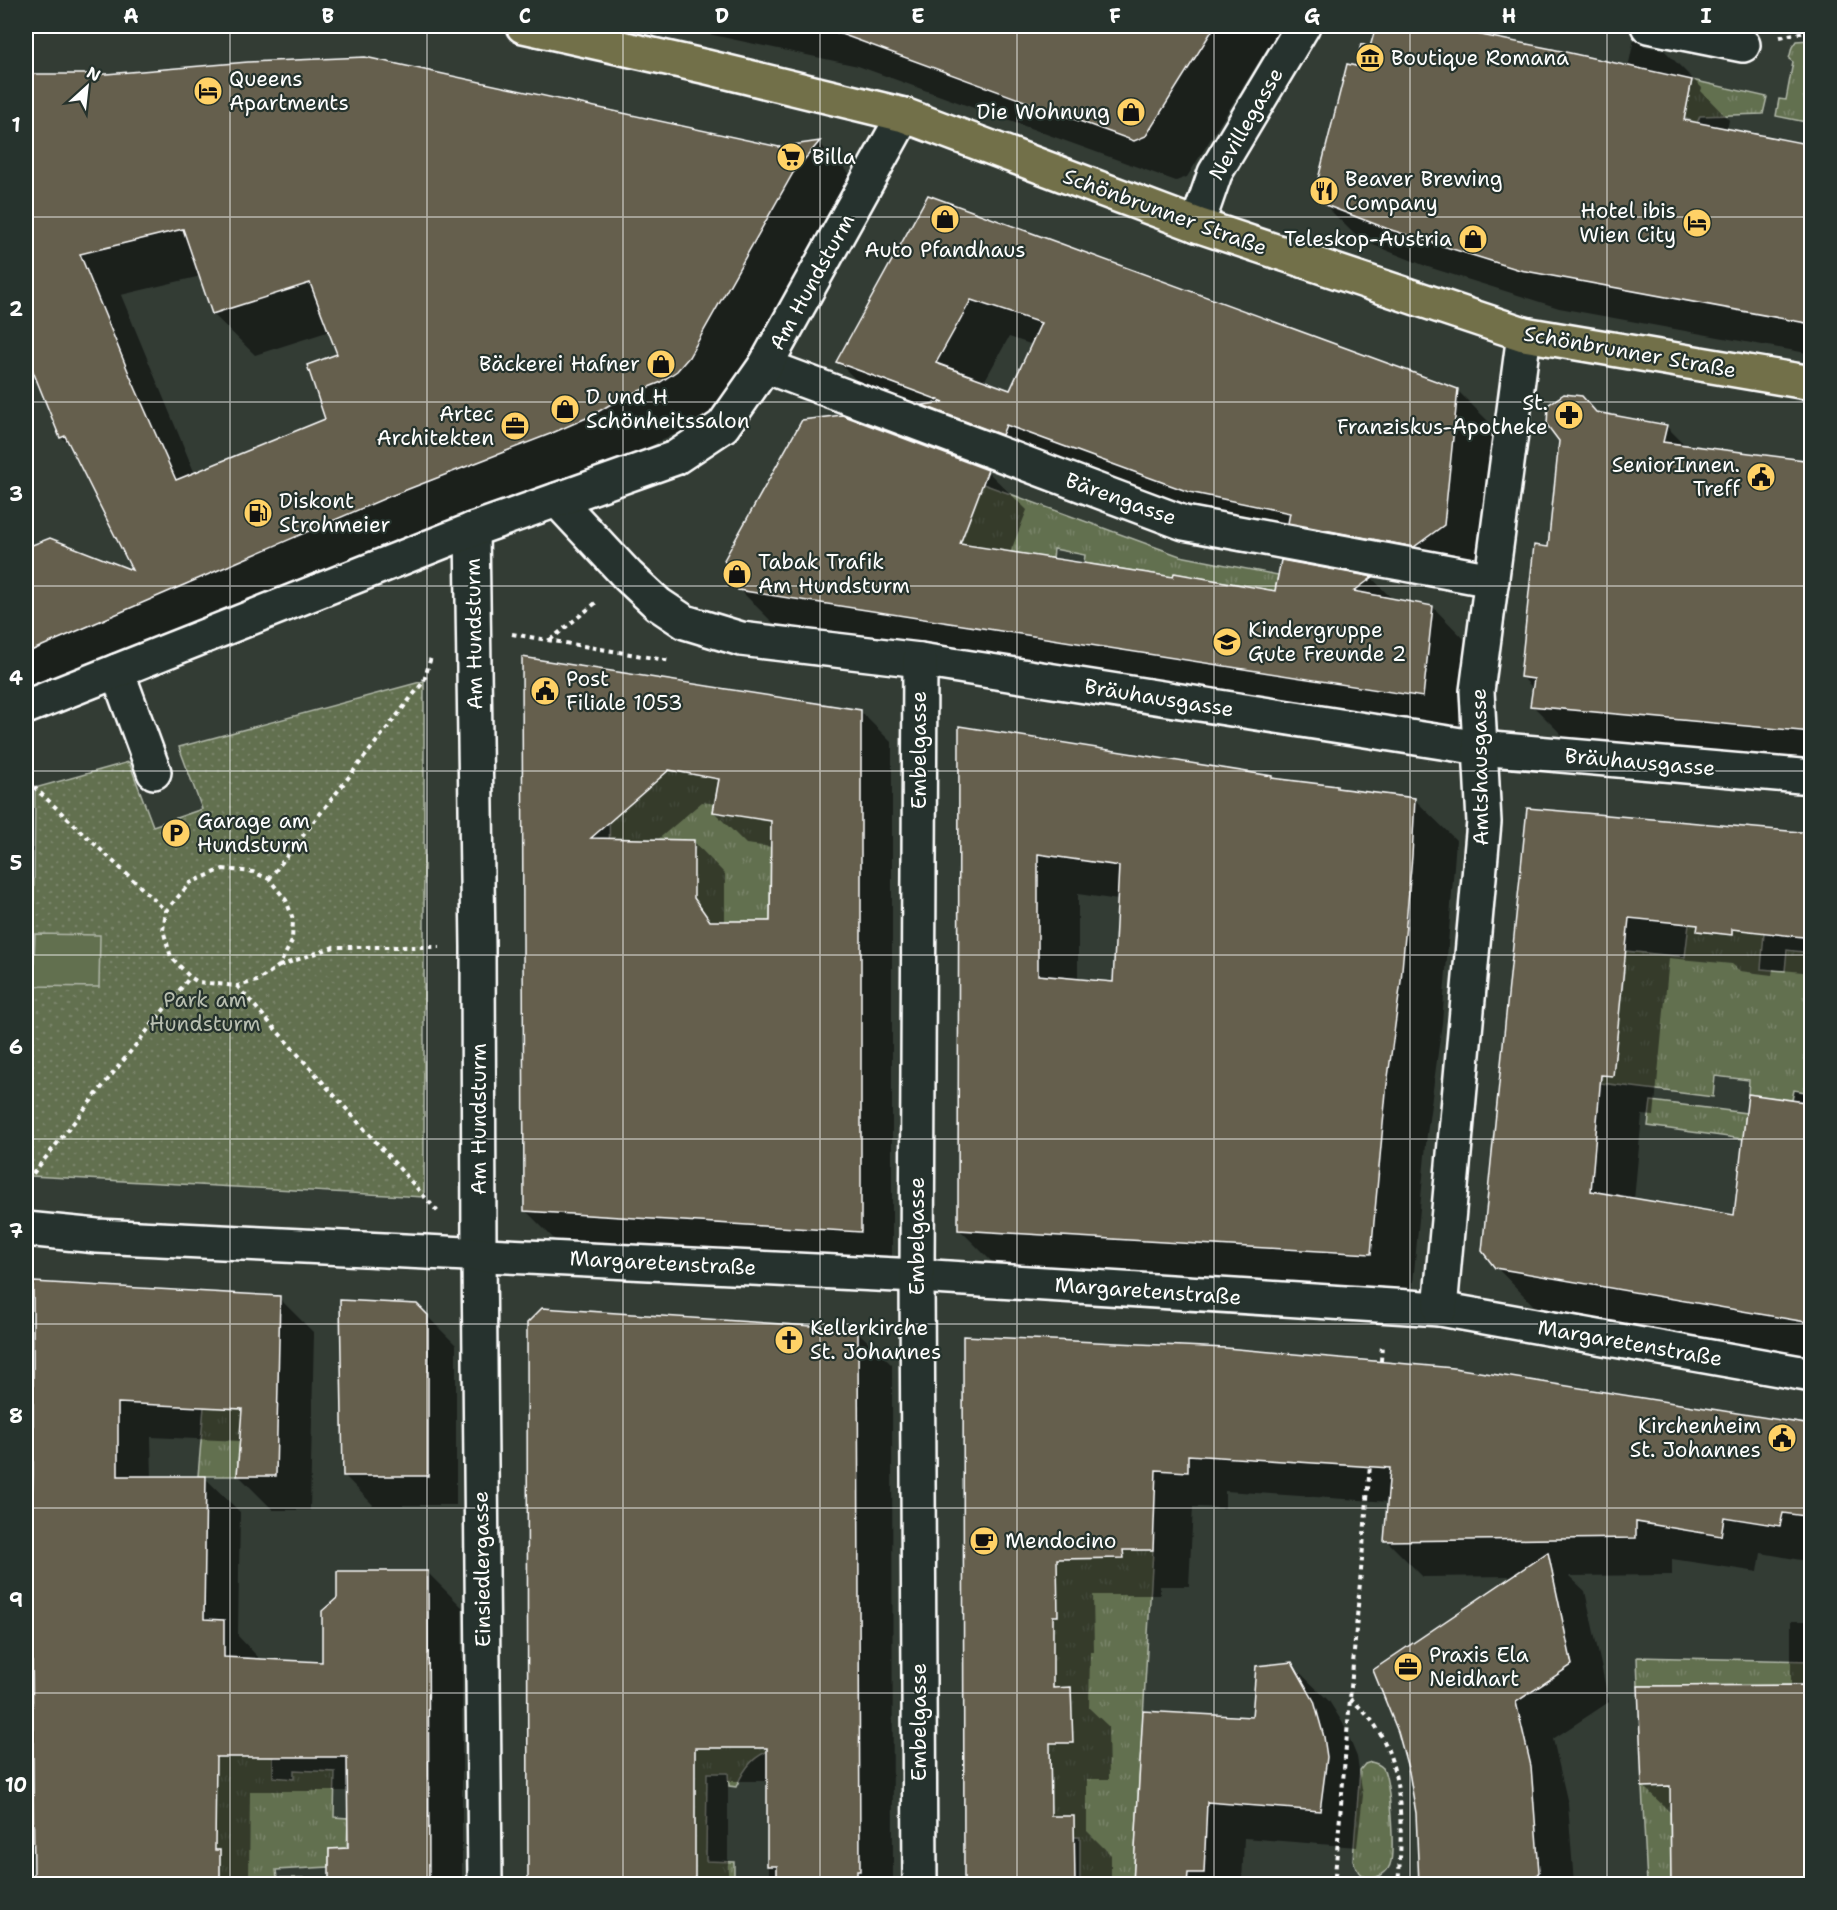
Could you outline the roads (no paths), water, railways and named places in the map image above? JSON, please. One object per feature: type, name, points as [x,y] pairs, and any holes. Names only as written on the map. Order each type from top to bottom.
[{"type":"main road","name":"Schönbrunner Straße","points":[[523,26],[707,67],[904,115],[1197,225],[1524,334],[1812,383]]},
{"type":"street","name":"Nevillegasse","points":[[1197,225],[1215,173],[1302,26]]},
{"type":"street","points":[[1648,26],[1743,45]]},
{"type":"street","name":"Am Hundsturm","points":[[26,707],[472,531],[675,458],[723,426],[765,366],[904,115]]},
{"type":"street","name":"Amtshausgasse","points":[[1440,1309],[1484,822],[1477,691],[1524,334]]},
{"type":"street","name":"Bärengasse","points":[[765,366],[1184,523],[1492,580]]},
{"type":"street","name":"Bräuhausgasse","points":[[557,500],[628,576],[658,604],[685,622],[741,639],[920,660],[1480,748],[1812,777]]},
{"type":"street","name":"Am Hundsturm","points":[[472,531],[478,948],[479,1254]]},
{"type":"street","name":"Embelgasse","points":[[920,660],[917,1275],[920,1884]]},
{"type":"street","points":[[117,671],[154,772]]},
{"type":"street","points":[[26,1229],[97,1236],[479,1254]]},
{"type":"street","name":"Margaretenstraße","points":[[479,1254],[917,1275],[1440,1309],[1812,1375]]},
{"type":"street","name":"Einsiedlergasse","points":[[479,1254],[485,1884]]},
{"type":"place","name":"Boutique Romana","points":[[1370,58]]},
{"type":"place","name":"Queens Apartments","points":[[208,91]]},
{"type":"place","name":"Die Wohnung","points":[[1131,112]]},
{"type":"place","name":"Billa","points":[[791,157]]},
{"type":"place","name":"Beaver Brewing Company","points":[[1324,191]]},
{"type":"place","name":"Auto Pfandhaus","points":[[945,219]]},
{"type":"place","name":"Hotel ibis Wien City","points":[[1697,223]]},
{"type":"place","name":"Teleskop-Austria","points":[[1473,239]]},
{"type":"place","name":"Bäckerei Hafner","points":[[661,364]]},
{"type":"place","name":"D und H Schönheitssalon","points":[[565,409]]},
{"type":"place","name":"St. Franziskus-Apotheke","points":[[1569,415]]},
{"type":"place","name":"Artec Architekten","points":[[515,426]]},
{"type":"place","name":"SeniorInnen. Treff","points":[[1761,477]]},
{"type":"place","name":"Diskont Strohmeier","points":[[258,513]]},
{"type":"place","name":"Tabak Trafik Am Hundsturm","points":[[737,574]]},
{"type":"place","name":"Kindergruppe Gute Freunde 2","points":[[1227,642]]},
{"type":"place","name":"Post Filiale 1053","points":[[545,691]]},
{"type":"place","name":"Garage am Hundsturm","points":[[176,833]]},
{"type":"place","name":"Kellerkirche St. Johannes","points":[[789,1340]]},
{"type":"place","name":"Kirchenheim St. Johannes","points":[[1782,1438]]},
{"type":"place","name":"Mendocino","points":[[984,1541]]},
{"type":"place","name":"Praxis Ela Neidhart","points":[[1408,1667]]},
{"type":"park label","name":"Park am Hundsturm","points":[[205,1012]]}]
